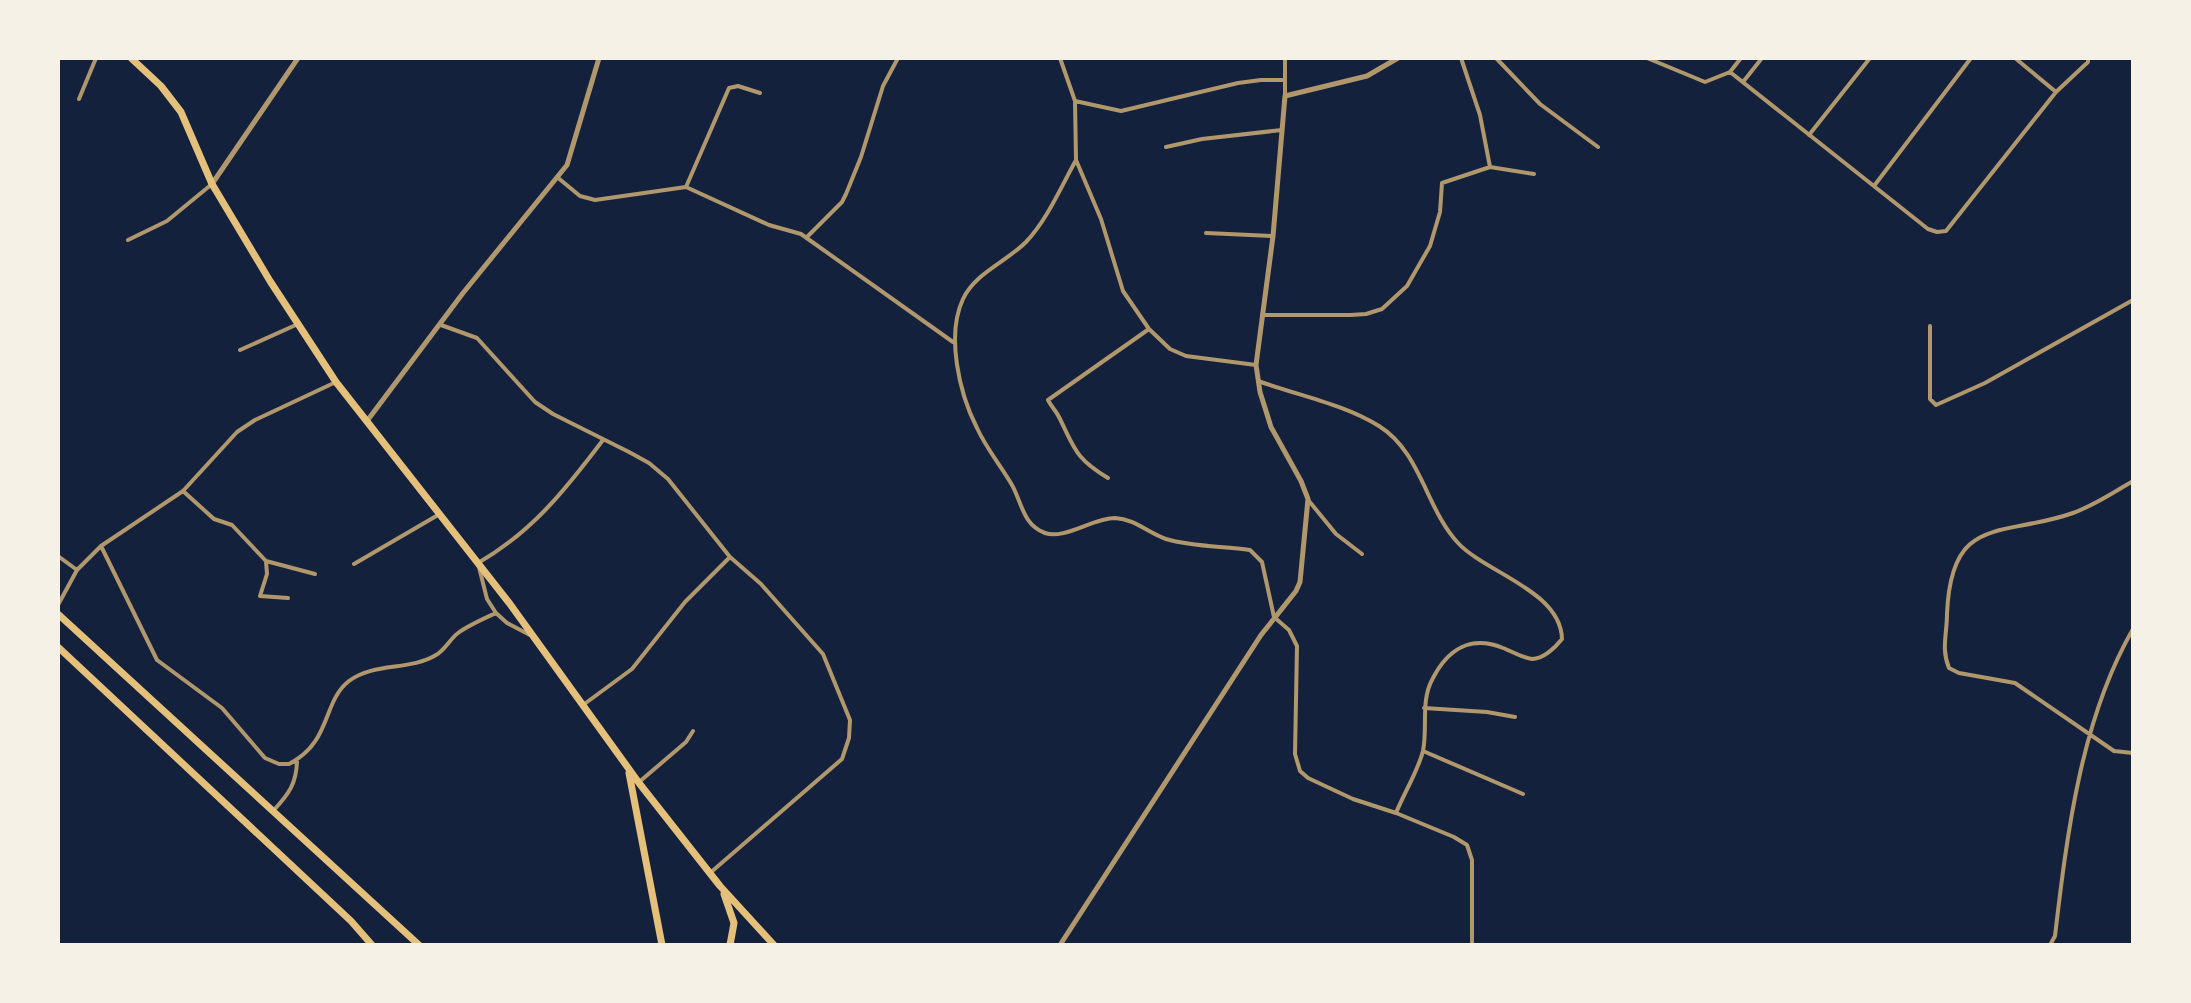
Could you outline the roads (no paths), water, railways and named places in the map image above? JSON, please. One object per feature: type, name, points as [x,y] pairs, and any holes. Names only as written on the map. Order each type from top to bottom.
[{"type":"highway","points":[[131,58],[161,86],[181,112],[212,184],[336,382],[533,636],[636,785],[774,945]]},
{"type":"highway","points":[[58,614],[419,945]]},
{"type":"highway","points":[[58,647],[351,921],[372,945]]},
{"type":"highway","points":[[636,785],[662,945]]},
{"type":"highway","points":[[720,886],[733,915],[734,931],[730,945]]},
{"type":"street","points":[[79,99],[96,58]]},
{"type":"street","points":[[128,240],[167,221],[212,184],[298,58]]},
{"type":"street","points":[[367,421],[463,293],[567,165],[599,58]]},
{"type":"street","points":[[807,237],[842,202],[861,157],[883,86],[898,58]]},
{"type":"street","points":[[1060,58],[1075,101],[1076,160],[1101,219],[1123,291],[1149,329],[1170,349],[1186,356],[1256,365]]},
{"type":"street","points":[[1285,58],[1285,96],[1273,236],[1256,365],[1258,381],[1271,427],[1308,499],[1336,534],[1362,554]]},
{"type":"street","points":[[1285,96],[1367,76],[1398,58]]},
{"type":"street","points":[[1461,58],[1474,94],[1490,167]]},
{"type":"street","points":[[1496,58],[1540,104],[1598,147]]},
{"type":"street","points":[[1647,58],[1705,82],[1730,72],[1741,58]]},
{"type":"street","points":[[1743,82],[1762,58]]},
{"type":"street","points":[[1809,135],[1870,58]]},
{"type":"street","points":[[1874,186],[1971,58]]},
{"type":"street","points":[[2015,58],[2056,92]]},
{"type":"street","points":[[1730,72],[1928,229],[1937,232],[1946,231],[2056,92],[2088,62],[2088,58]]},
{"type":"street","points":[[1075,101],[1121,111],[1238,83],[1284,80]]},
{"type":"street","points":[[686,187],[729,88],[738,86],[760,93]]},
{"type":"street","points":[[1166,147],[1202,139],[1282,130]]},
{"type":"street","points":[[1076,160],[1035,232],[1023,245],[980,277],[963,297],[953,342],[969,412],[978,431],[1012,486],[1025,517],[1033,526],[1051,535],[1097,520],[1114,518],[1127,520],[1167,539],[1250,550],[1262,562],[1274,617],[1289,630],[1297,646],[1295,754],[1300,771],[1308,778],[1353,799],[1454,837],[1469,848],[1472,860],[1472,945]]},
{"type":"street","points":[[1262,315],[1366,314],[1382,309],[1407,286],[1430,246],[1440,212],[1442,183],[1490,167],[1534,174]]},
{"type":"street","points":[[557,177],[580,196],[595,200],[686,187],[769,225],[807,237],[953,342]]},
{"type":"street","points":[[1206,233],[1273,236]]},
{"type":"street","points":[[1930,326],[1930,399],[1936,405],[1985,383],[2133,300]]},
{"type":"street","points":[[240,350],[298,324]]},
{"type":"street","points":[[441,325],[477,338],[535,402],[649,463],[668,479],[730,557],[761,584],[823,654],[848,711],[851,727],[846,751],[839,762],[710,873]]},
{"type":"street","points":[[1108,478],[1080,458],[1048,400],[1149,329]]},
{"type":"street","points":[[1258,381],[1346,411],[1384,429],[1406,454],[1459,544],[1532,593],[1556,615],[1562,628],[1562,639],[1549,652],[1531,659],[1492,643],[1468,643],[1456,650],[1433,676],[1424,708],[1423,751],[1396,813]]},
{"type":"street","points":[[59,602],[77,570],[101,546],[183,491],[237,432],[255,420],[336,382]]},
{"type":"street","points":[[533,636],[507,623],[496,613],[487,599],[478,563],[496,553],[544,514],[603,440]]},
{"type":"street","points":[[2133,481],[2074,513],[1984,534],[1968,545],[1957,559],[1949,580],[1943,645],[1949,668],[1959,673],[2015,683],[2114,751],[2133,753]]},
{"type":"street","points":[[183,491],[214,519],[232,525],[266,561],[315,574]]},
{"type":"street","points":[[1060,945],[1274,617],[1296,591],[1300,582],[1308,499]]},
{"type":"street","points":[[354,564],[440,514]]},
{"type":"street","points":[[101,546],[157,660],[222,708],[265,758],[285,764],[297,759],[320,737],[339,692],[349,681],[367,671],[402,666],[435,656],[460,631],[496,613]]},
{"type":"street","points":[[58,556],[77,570]]},
{"type":"street","points":[[582,706],[632,669],[685,602],[730,557]]},
{"type":"street","points":[[266,561],[267,574],[260,596],[288,598]]},
{"type":"street","points":[[2050,945],[2055,936],[2067,836],[2091,733],[2110,674],[2133,629]]},
{"type":"street","points":[[1424,708],[1515,717]]},
{"type":"street","points":[[636,785],[686,742],[693,731]]},
{"type":"street","points":[[1423,751],[1523,794]]},
{"type":"street","points":[[273,811],[294,787],[297,759]]}]
